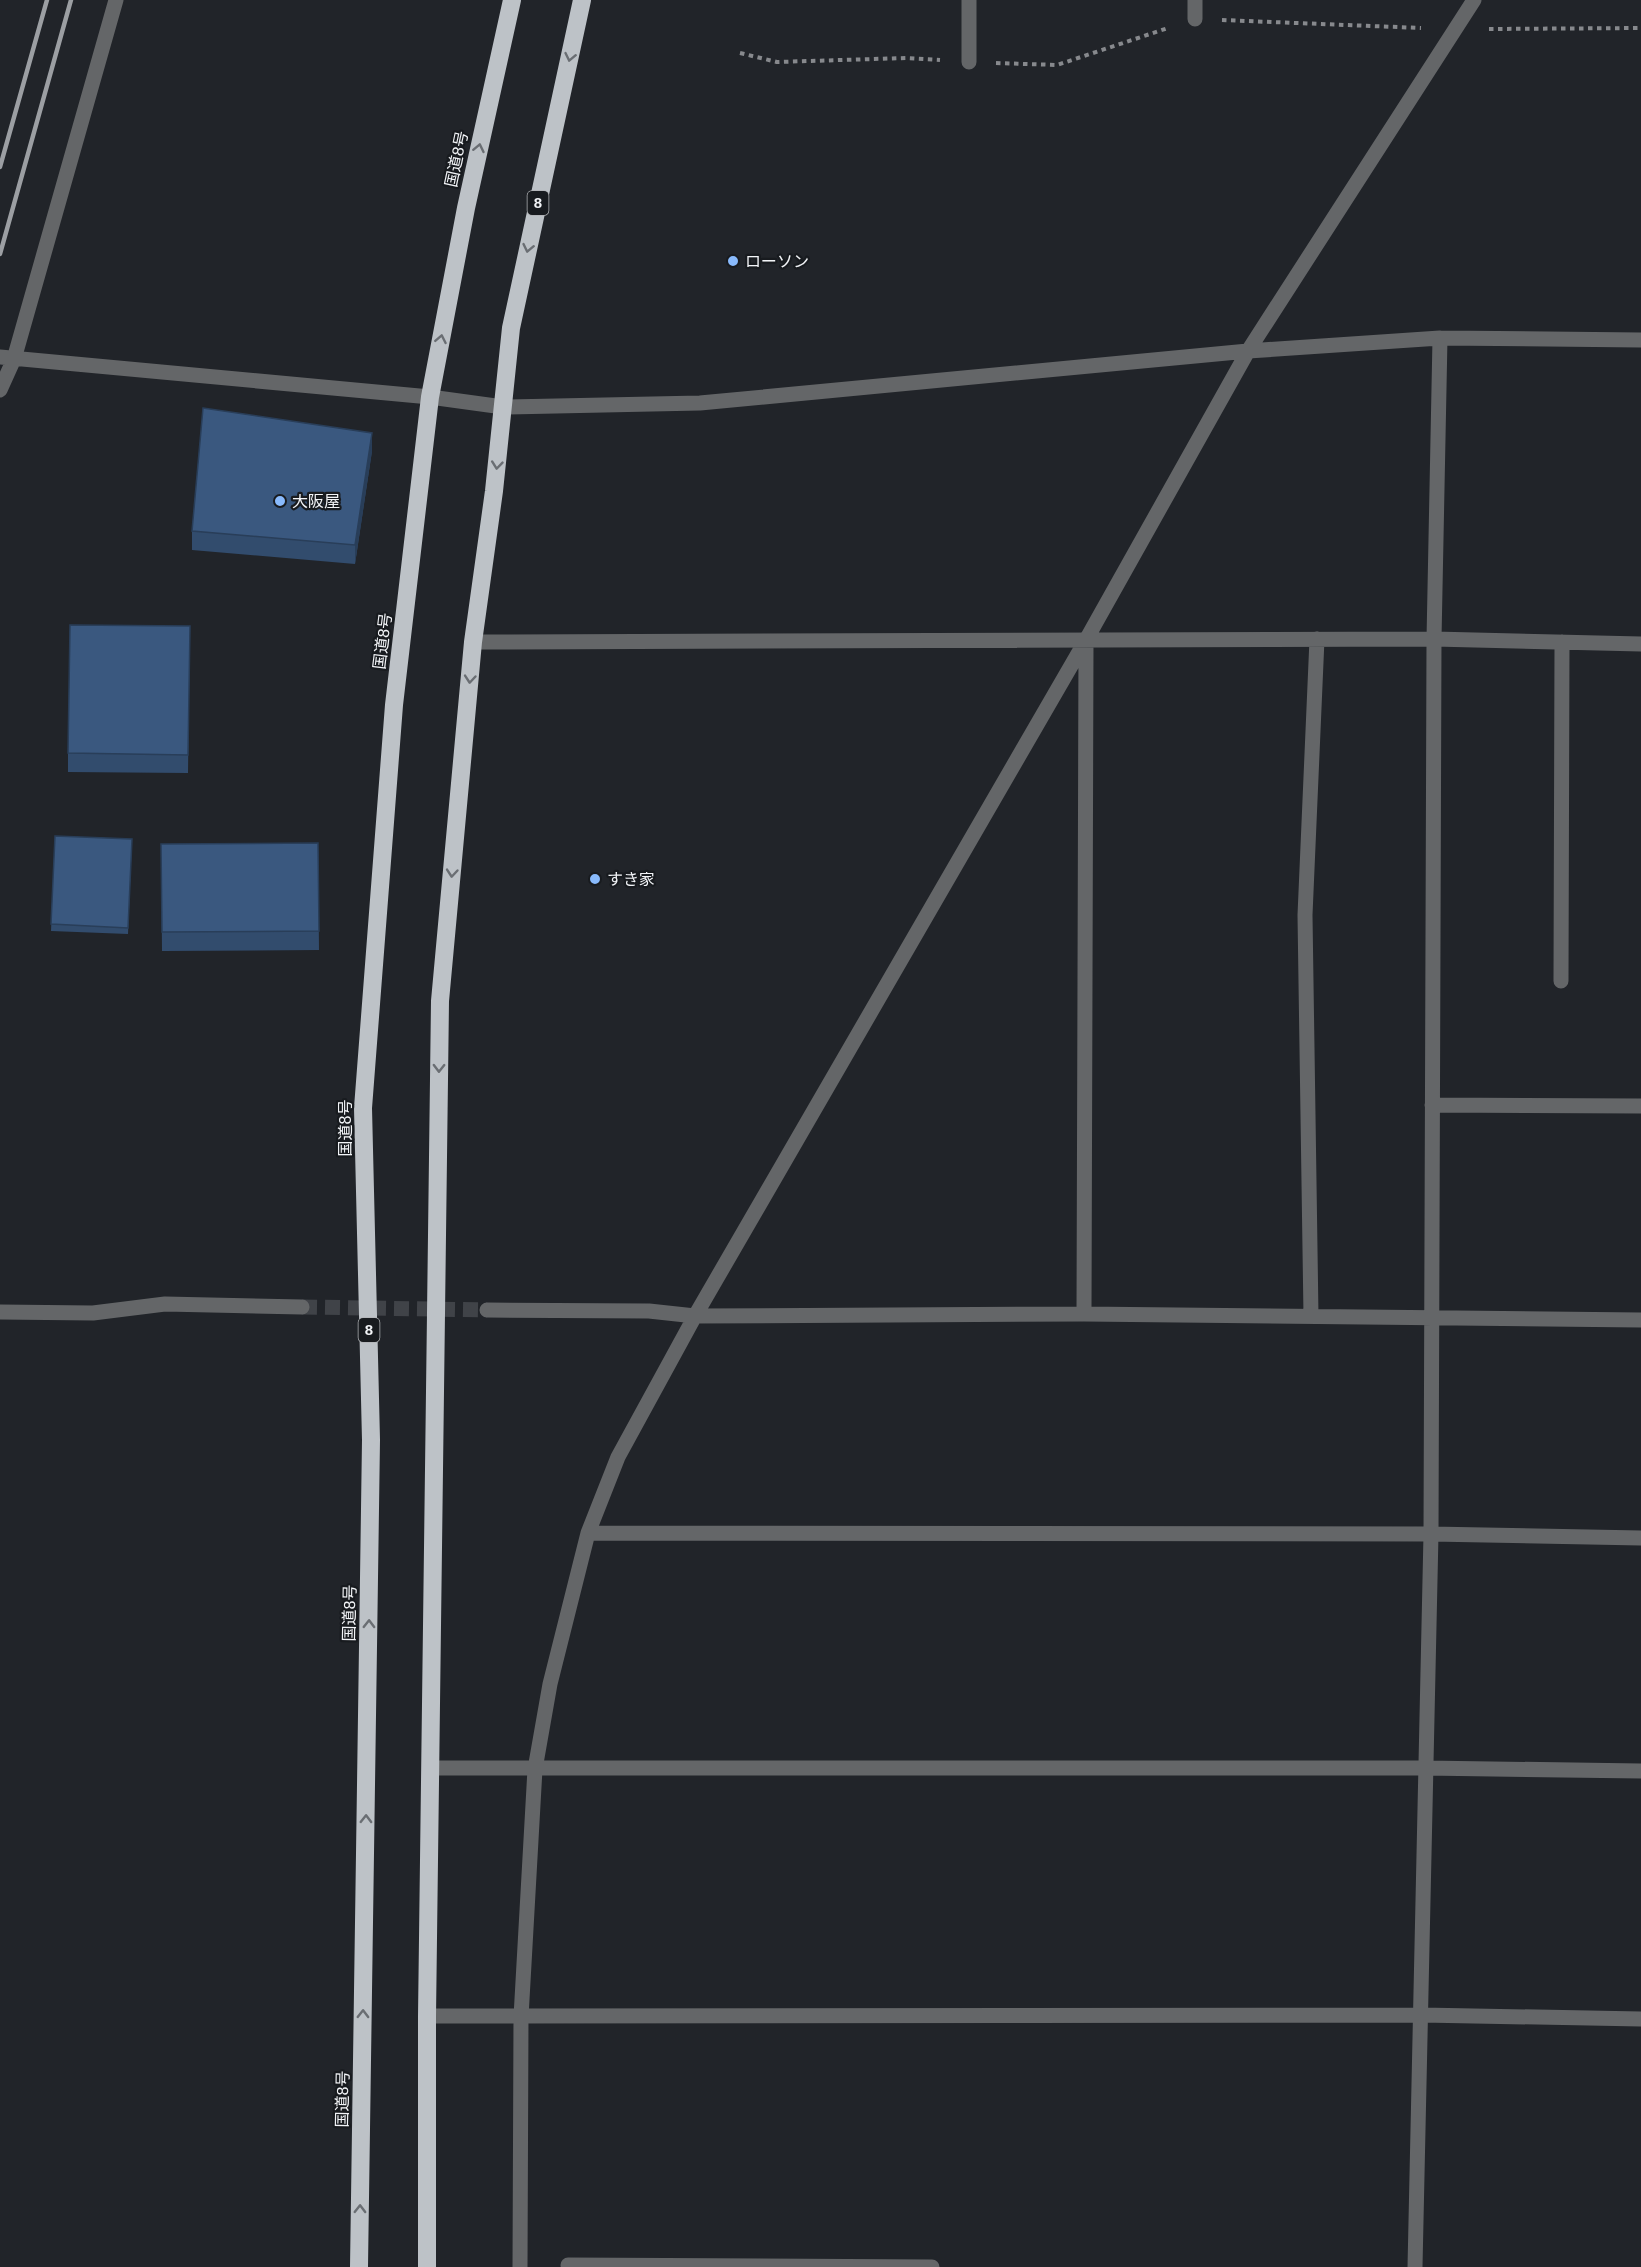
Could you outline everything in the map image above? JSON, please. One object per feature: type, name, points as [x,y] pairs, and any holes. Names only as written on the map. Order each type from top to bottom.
[{"type":"highway","name":"国道8号","points":[[359,2267],[371,1440],[363,1108],[394,705],[430,397],[466,208],[512,0]]},
{"type":"highway","name":"8","points":[[427,2267],[427,2016],[440,1001],[473,642],[511,328],[582,0]]},
{"type":"street","points":[[0,390],[7,358],[116,0]]},
{"type":"street","points":[[969,0],[969,62]]},
{"type":"street","points":[[1194,19],[1195,0]]},
{"type":"street","points":[[520,2267],[521,2017],[535,1768],[550,1684],[588,1533],[618,1457],[695,1316],[1086,640],[1248,351],[1474,0]]},
{"type":"street","points":[[7,358],[430,397],[503,407],[700,403],[1248,351],[1440,338],[1641,340]]},
{"type":"street","points":[[1415,2267],[1431,1534],[1434,639],[1440,338]]},
{"type":"street","points":[[1311,1316],[1305,915],[1317,639]]},
{"type":"street","points":[[473,642],[1434,639],[1641,644]]},
{"type":"street","points":[[1084,1314],[1086,640]]},
{"type":"street","points":[[1561,981],[1562,642]]},
{"type":"street","points":[[1432,1104],[1641,1106]]},
{"type":"street","points":[[0,1312],[93,1313],[165,1304],[302,1307]]},
{"type":"street","points":[[487,1310],[649,1311],[695,1316],[1084,1314],[1641,1320]]},
{"type":"street","points":[[588,1533],[1431,1534],[1641,1538]]},
{"type":"street","points":[[430,1768],[1425,1768],[1641,1771]]},
{"type":"street","points":[[427,2016],[1422,2014],[1641,2019]]},
{"type":"street","points":[[568,2265],[932,2267]]},
{"type":"building","name":"大阪屋","points":[[203,408],[372,433],[355,545],[192,531]]},
{"type":"building","points":[[70,625],[190,626],[188,755],[68,753]]},
{"type":"building","points":[[55,836],[132,839],[128,928],[51,924]]},
{"type":"building","points":[[318,843],[319,931],[162,932],[161,844]]},
{"type":"tunnel","points":[[302,1307],[487,1310]]},
{"type":"railway","points":[[0,167],[47,0]]},
{"type":"railway","points":[[0,254],[71,0]]},
{"type":"place","name":"ローソン","points":[[733,261]]},
{"type":"place","name":"大阪屋","points":[[280,501]]},
{"type":"place","name":"すき家","points":[[595,879]]}]
